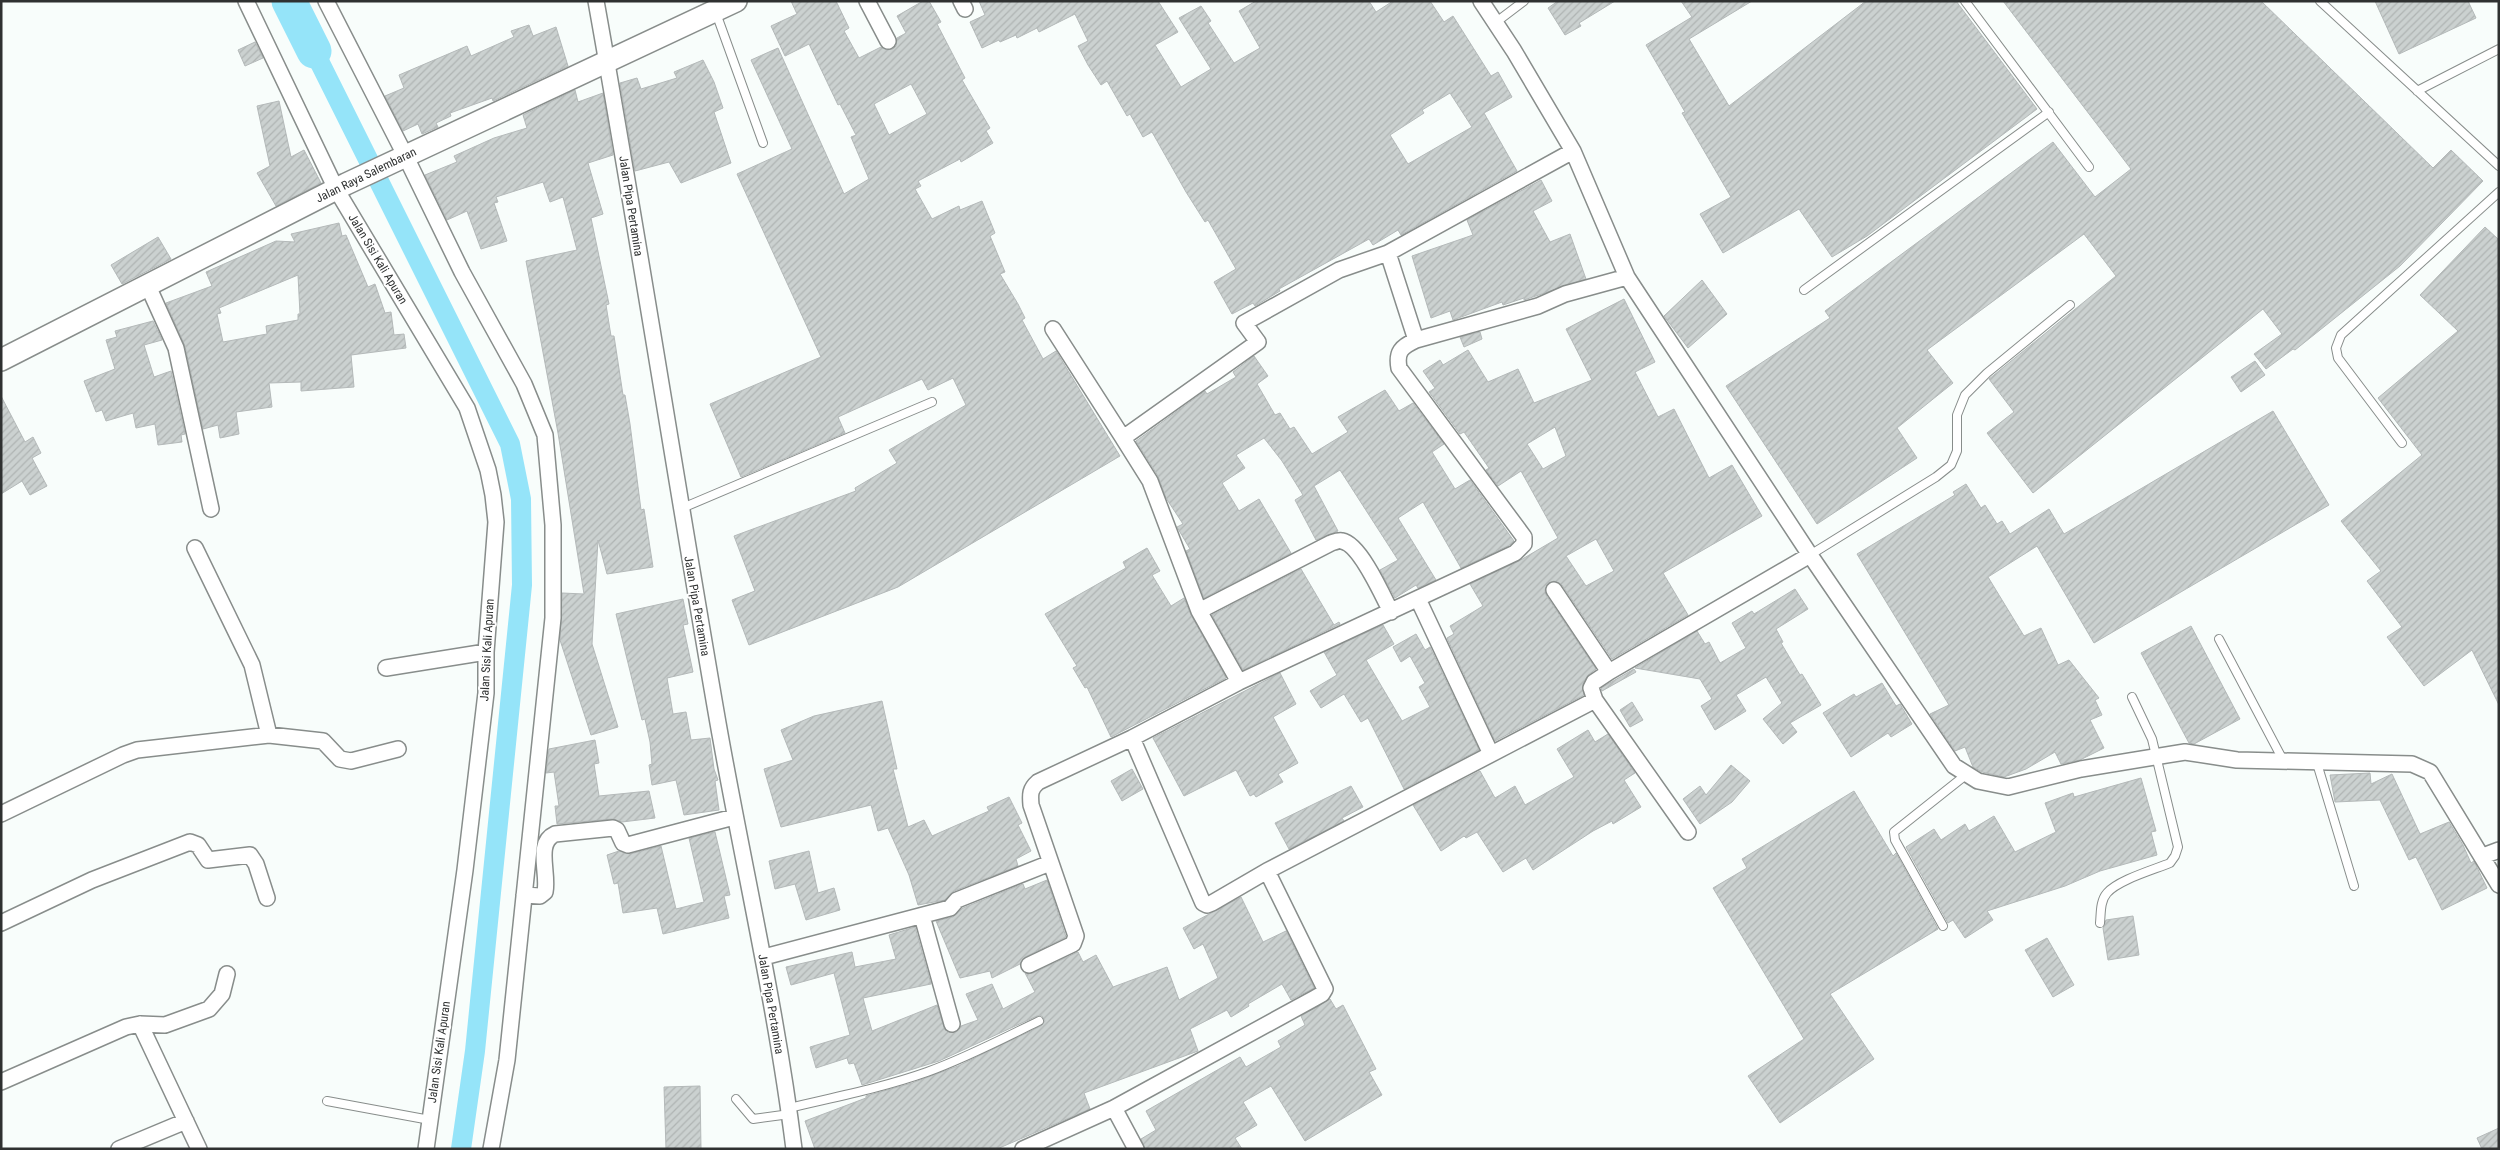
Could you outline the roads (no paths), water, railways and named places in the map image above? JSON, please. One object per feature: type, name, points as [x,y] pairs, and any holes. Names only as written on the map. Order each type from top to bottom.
[{"type":"main road","name":"Jalan Raya Salembaran","points":[[1,360],[341,186],[736,1]]},
{"type":"street","name":"Jalan Sisi Kali Apuran","points":[[246,1],[341,186],[467,408],[488,470],[496,522],[486,652],[486,693],[466,860],[426,1149]]},
{"type":"street","points":[[326,1],[399,158],[524,384],[545,436],[553,525],[553,618],[506,1060],[491,1149]]},
{"type":"street","name":"Jalan Pipa Pertamina","points":[[596,1],[680,509],[734,818],[764,957],[790,1111],[794,1149]]},
{"type":"street","points":[[867,1],[888,41]]},
{"type":"street","points":[[1481,1],[1514,50],[1573,152],[1627,277],[1810,555],[1954,766],[1978,782],[2008,787],[2081,769],[2156,755],[2185,752],[2238,760],[2316,760],[2412,764],[2430,772],[2499,885]]},
{"type":"street","points":[[1123,438],[1258,342],[1244,323],[1339,270],[1388,252],[1573,152]]},
{"type":"street","points":[[1388,252],[1416,340]]},
{"type":"street","points":[[1029,965],[1074,944],[1076,940],[1031,805],[1032,787],[1038,782],[1132,738],[1239,682],[1515,553],[1524,544],[1524,537],[1399,368],[1397,357],[1402,347],[1416,340],[1538,306],[1565,294],[1627,277]]},
{"type":"street","points":[[148,286],[176,348],[211,510]]},
{"type":"street","points":[[1053,329],[1150,481],[1198,611],[1239,682]]},
{"type":"street","points":[[1198,611],[1331,543],[1342,541],[1352,545],[1360,555],[1391,612]]},
{"type":"street","points":[[195,548],[252,666],[270,735]]},
{"type":"street","points":[[1688,832],[1595,700],[1591,688],[1594,682],[1609,672],[1810,555]]},
{"type":"street","points":[[1554,590],[1609,672]]},
{"type":"street","points":[[1418,599],[1491,754]]},
{"type":"street","points":[[386,668],[486,652]]},
{"type":"street","points":[[1132,738],[1203,903],[1207,905],[1268,870],[1595,700]]},
{"type":"street","points":[[1,814],[137,750],[270,735],[323,741],[340,759],[351,762],[398,749]]},
{"type":"street","points":[[524,895],[540,896],[545,892],[547,885],[544,844],[547,838],[555,834],[613,828],[617,830],[623,843],[628,845],[734,818]]},
{"type":"street","points":[[1,923],[92,880],[190,842],[198,845],[208,860],[250,855],[256,864],[267,898]]},
{"type":"street","points":[[2483,856],[2499,850]]},
{"type":"street","points":[[764,957],[950,908],[957,900],[1050,863]]},
{"type":"street","points":[[1023,1149],[1114,1108],[1322,994],[1325,989],[1323,982],[1268,870]]},
{"type":"street","points":[[922,916],[952,1024]]},
{"type":"street","points":[[1,1082],[126,1027],[140,1024],[165,1025],[209,1009],[222,994],[227,974]]},
{"type":"street","points":[[140,1024],[199,1149]]},
{"type":"street","points":[[1114,1108],[1136,1149]]},
{"type":"street","points":[[119,1149],[186,1121]]},
{"type":"lane","points":[[1495,23],[1524,1]]},
{"type":"lane","points":[[1965,1],[2090,167]]},
{"type":"lane","points":[[2320,1],[2499,166]]},
{"type":"lane","points":[[715,11],[763,143]]},
{"type":"lane","points":[[2417,91],[2499,50]]},
{"type":"lane","points":[[1804,290],[2049,112]]},
{"type":"lane","points":[[2402,443],[2338,358],[2336,348],[2341,335],[2499,192]]},
{"type":"lane","points":[[1810,555],[1936,477],[1951,465],[1956,451],[1957,415],[1965,395],[1986,373],[2070,305]]},
{"type":"lane","points":[[680,509],[932,402]]},
{"type":"lane","points":[[2218,639],[2283,760]]},
{"type":"lane","points":[[2100,923],[2102,903],[2106,894],[2115,886],[2170,863],[2176,856],[2178,847],[2152,739],[2132,697]]},
{"type":"lane","points":[[2316,760],[2354,886]]},
{"type":"lane","points":[[1943,926],[1895,840],[1894,832],[1967,774]]},
{"type":"lane","points":[[736,1099],[752,1119],[790,1111],[926,1072],[960,1059],[1039,1021]]},
{"type":"lane","points":[[327,1101],[430,1120]]},
{"type":"waterway","points":[[289,1],[314,51]]},
{"type":"waterway","points":[[314,51],[510,444],[521,499],[522,585],[475,1051],[461,1149]]}]
